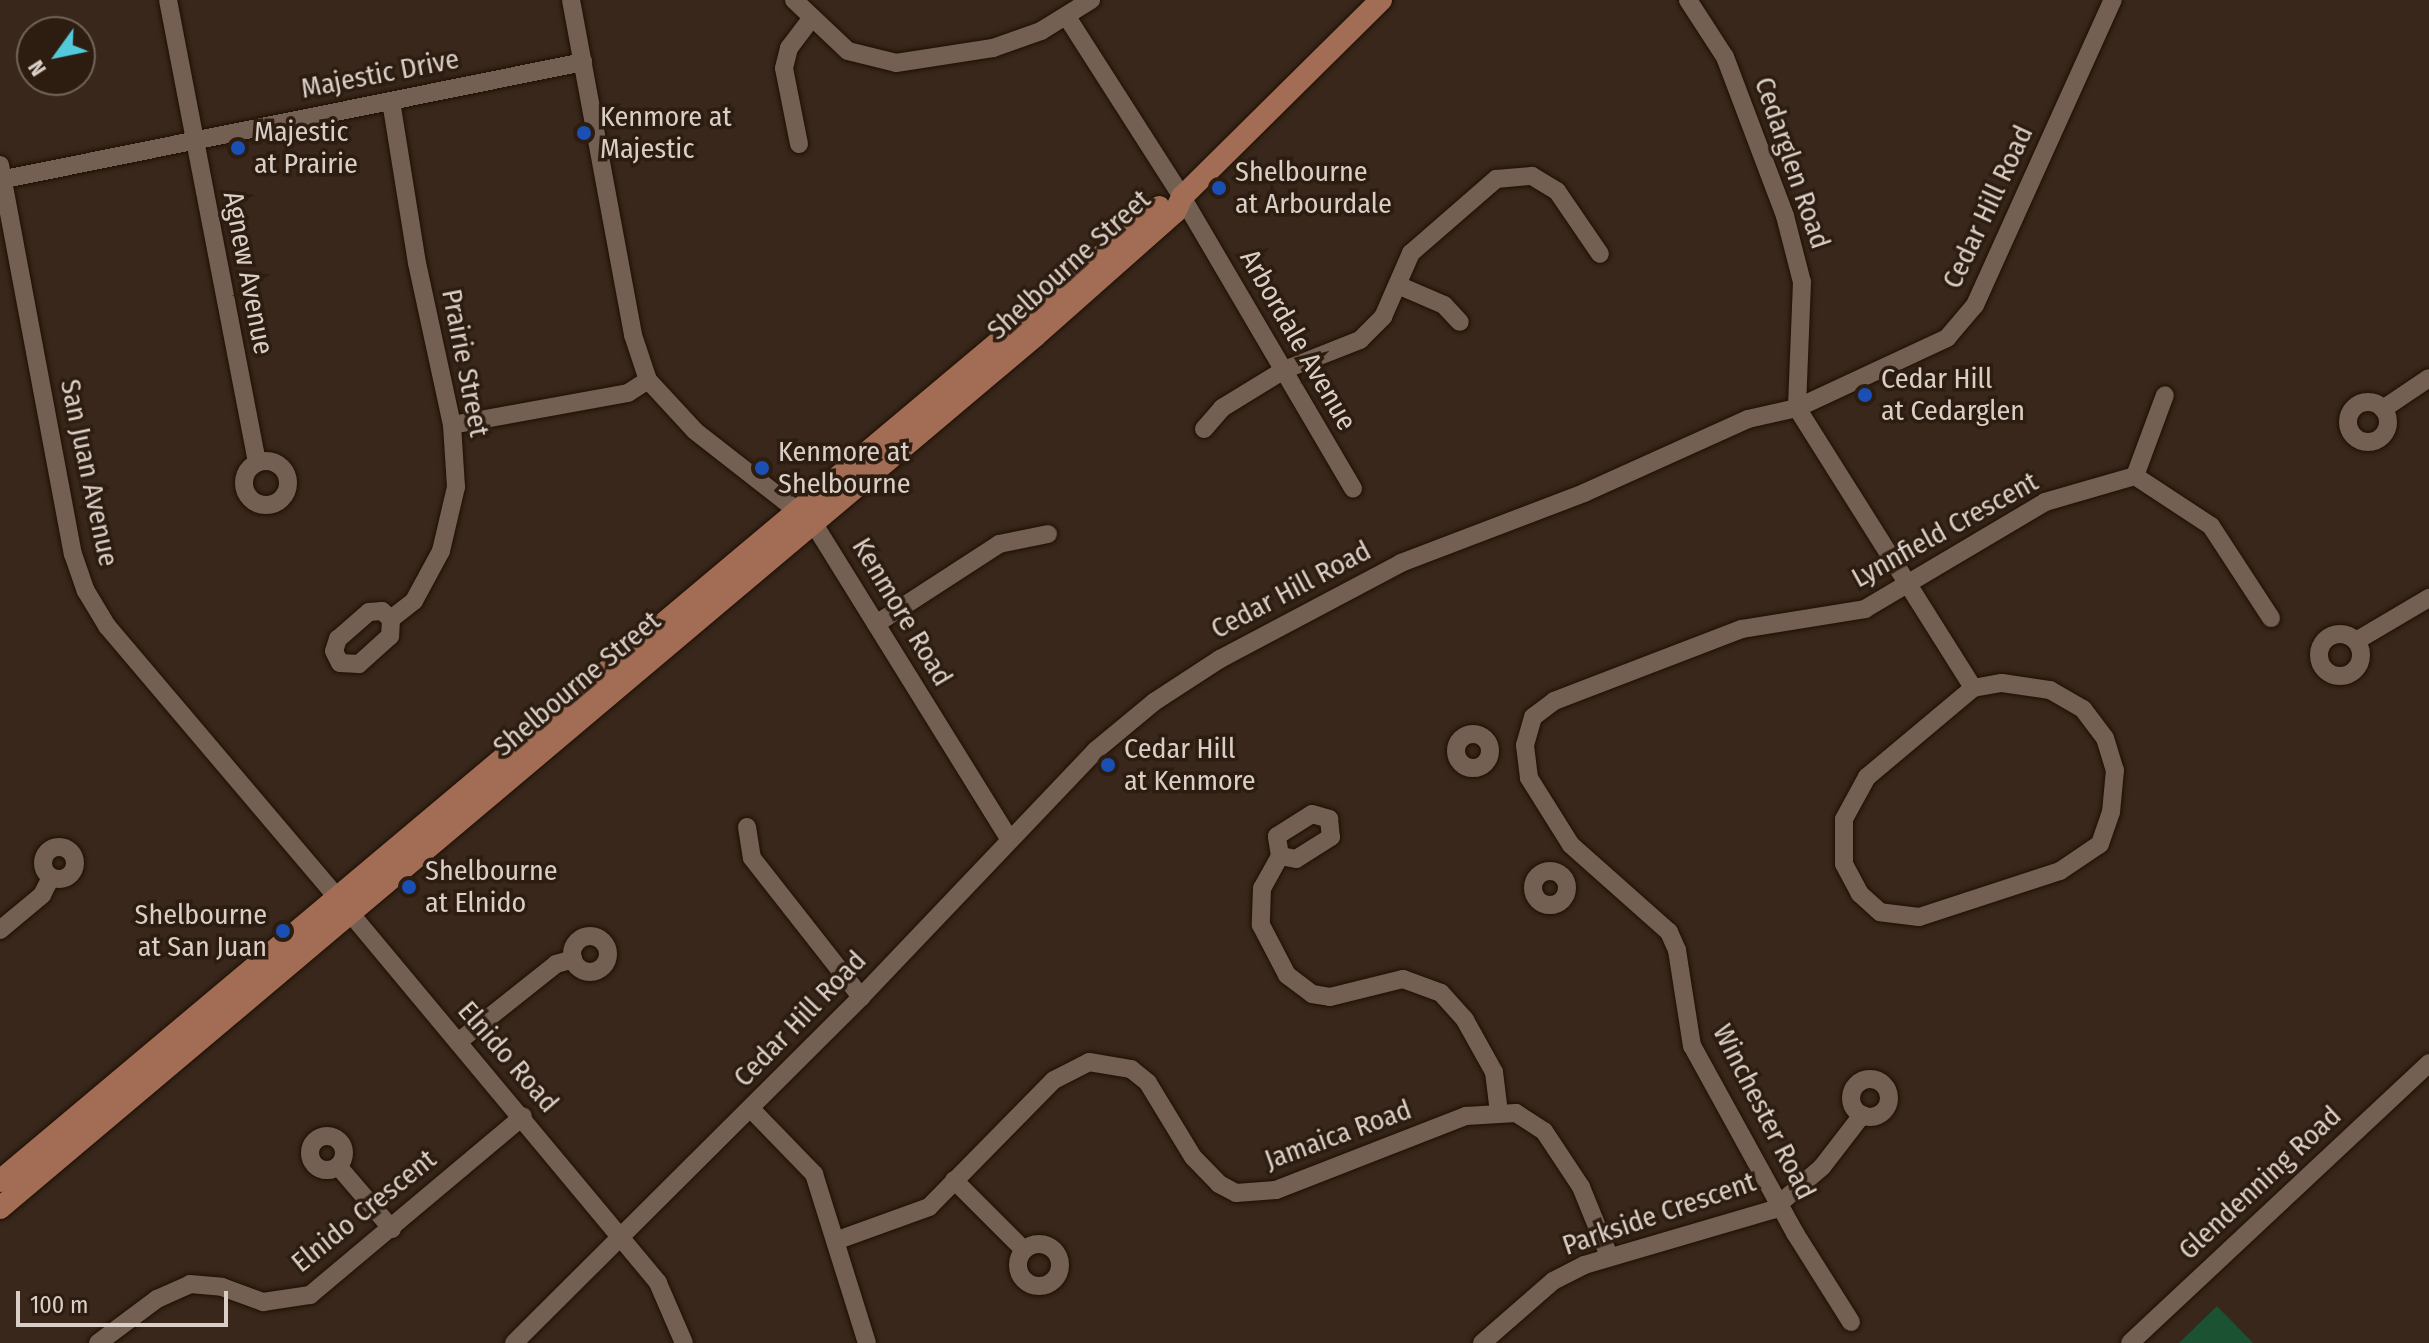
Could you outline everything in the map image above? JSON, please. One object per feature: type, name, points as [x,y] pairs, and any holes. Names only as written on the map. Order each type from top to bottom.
[{"type":"main road","name":"Shelbourne Street","points":[[0,1208],[345,906],[807,517],[1165,202],[1182,197],[1381,0]]},
{"type":"main road","name":"Shelbourne Street","points":[[0,1181],[345,906]]},
{"type":"street","name":"Agnew Avenue","points":[[168,0],[257,463]]},
{"type":"street","name":"Kenmore Road","points":[[571,0],[633,335],[648,380],[695,431],[807,517],[1009,839]]},
{"type":"street","points":[[794,0],[810,20],[848,51],[896,63],[993,48],[1067,17],[1091,0]]},
{"type":"street","name":"Cedarglen Road","points":[[1688,0],[1725,57],[1785,216],[1802,282],[1797,408]]},
{"type":"street","name":"Cedar Hill Road","points":[[514,1343],[861,997],[1095,751],[1154,702],[1233,652],[1401,563],[1584,493],[1748,419],[1797,408],[1922,353],[1963,323],[2005,243],[2113,0]]},
{"type":"street","name":"Arbordale Avenue","points":[[1067,17],[1182,197],[1353,488]]},
{"type":"street","points":[[799,144],[784,68],[789,48],[810,20]]},
{"type":"street","name":"Majestic Drive","points":[[1,175],[194,141],[583,62]]},
{"type":"street","name":"Prairie Street","points":[[391,101],[417,263],[452,425],[456,487],[450,524],[414,601],[391,619]]},
{"type":"street","name":"San Juan Avenue","points":[[1,175],[73,554],[86,591],[107,626],[345,906]]},
{"type":"street","points":[[1204,429],[1222,408],[1284,370],[1360,340],[1383,317],[1400,286],[1411,253],[1496,179],[1532,176],[1557,191],[1600,254]]},
{"type":"street","points":[[1400,286],[1444,305],[1460,322]]},
{"type":"street","points":[[2383,409],[2429,378]]},
{"type":"street","points":[[452,425],[628,393],[648,380]]},
{"type":"street","points":[[2165,395],[2135,476],[2211,526],[2271,618]]},
{"type":"street","points":[[1797,408],[1973,688]]},
{"type":"street","name":"Lynnfield Crescent","points":[[1525,745],[1533,717],[1554,701],[1742,629],[1865,609],[2045,502],[2135,476]]},
{"type":"street","points":[[876,624],[999,544],[1048,534]]},
{"type":"street","points":[[2356,641],[2429,598]]},
{"type":"street","points":[[2002,683],[2050,690],[2083,709],[2105,738],[2115,770],[2111,812],[2100,844],[2060,871],[1919,917],[1880,912],[1860,894],[1844,864],[1844,819],[1867,777],[1973,688],[2002,683]]},
{"type":"street","points":[[1491,749],[1525,745]]},
{"type":"street","name":"Winchester Road","points":[[1525,745],[1529,778],[1583,858],[1669,932],[1677,950],[1692,1046],[1795,1233],[1851,1322]]},
{"type":"street","points":[[747,827],[752,858],[861,997]]},
{"type":"street","points":[[1280,856],[1262,888],[1261,925],[1287,975],[1299,987],[1330,997],[1403,979],[1441,993],[1465,1020],[1494,1072],[1499,1111]]},
{"type":"street","points":[[1563,878],[1583,858]]},
{"type":"street","points":[[0,930],[42,895],[51,877]]},
{"type":"street","name":"Elnido Road","points":[[345,906],[523,1116],[658,1283],[684,1343]]},
{"type":"street","points":[[458,1042],[556,964],[573,959]]},
{"type":"street","name":"Jamaica Road","points":[[838,1240],[915,1216],[1054,1080],[1089,1062],[1131,1069],[1148,1083],[1193,1157],[1219,1184],[1236,1193],[1276,1190],[1466,1116],[1499,1111],[1530,1118],[1544,1131],[1595,1213],[1609,1256]]},
{"type":"street","name":"Glendenning Road","points":[[2130,1343],[2429,1063]]},
{"type":"street","points":[[751,1109],[814,1174],[838,1240],[867,1343]]},
{"type":"street","name":"Parkside Crescent","points":[[1482,1343],[1553,1281],[1609,1256],[1772,1210],[1779,1200],[1822,1167],[1862,1115]]},
{"type":"street","name":"Elnido Crescent","points":[[98,1343],[157,1299],[190,1284],[222,1287],[263,1302],[310,1295],[523,1116]]},
{"type":"street","points":[[338,1166],[392,1229]]},
{"type":"street","points":[[954,1180],[1024,1250]]},
{"type":"green space","points":[[2217,1306],[2253,1343],[2179,1343]]},
{"type":"place","name":"Kenmore at Majestic","points":[[584,133]]},
{"type":"place","name":"Majestic at Prairie","points":[[238,148]]},
{"type":"place","name":"Shelbourne at Arbourdale","points":[[1219,188]]},
{"type":"place","name":"Cedar Hill at Cedarglen","points":[[1865,395]]},
{"type":"place","name":"Kenmore at Shelbourne","points":[[762,468]]},
{"type":"place","name":"Cedar Hill at Kenmore","points":[[1108,765]]},
{"type":"place","name":"Shelbourne at Elnido","points":[[409,887]]},
{"type":"place","name":"Shelbourne at San Juan","points":[[283,931]]}]
